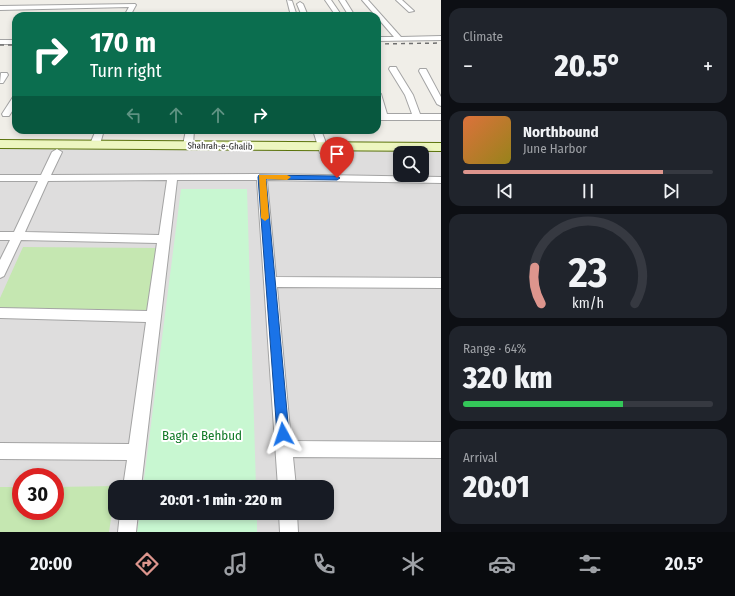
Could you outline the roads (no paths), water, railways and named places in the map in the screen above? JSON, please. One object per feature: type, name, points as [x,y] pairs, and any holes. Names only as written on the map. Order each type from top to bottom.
[{"type":"main road","name":"Shahrah-e-Ghalib","points":[[0,144],[188,145],[441,153]]},
{"type":"main road","name":"Shahrah-e-Ghalib","points":[[0,152],[324,150],[441,147]]},
{"type":"street","points":[[328,0],[337,12]]},
{"type":"street","points":[[342,0],[350,12]]},
{"type":"street","points":[[365,0],[376,12]]},
{"type":"street","points":[[399,0],[411,11]]},
{"type":"street","points":[[289,1],[293,12]]},
{"type":"street","points":[[0,8],[134,4],[129,12]]},
{"type":"street","points":[[300,4],[303,12]]},
{"type":"street","points":[[381,18],[400,39]]},
{"type":"street","points":[[381,39],[441,38]]},
{"type":"street","points":[[0,42],[12,42]]},
{"type":"street","points":[[393,69],[409,95],[418,116]]},
{"type":"street","points":[[423,71],[441,104]]},
{"type":"street","points":[[3,114],[12,104]]},
{"type":"street","points":[[381,117],[441,117]]},
{"type":"street","points":[[95,144],[99,134]]},
{"type":"street","points":[[188,145],[189,134]]},
{"type":"street","points":[[318,134],[324,150]]},
{"type":"street","points":[[0,273],[16,236],[57,152]]},
{"type":"street","points":[[0,178],[262,177],[441,180]]},
{"type":"street","points":[[262,177],[286,480]]},
{"type":"street","points":[[133,480],[172,178]]},
{"type":"street","points":[[0,236],[164,239]]},
{"type":"street","points":[[270,282],[441,283]]},
{"type":"street","points":[[0,313],[153,317]]},
{"type":"street","points":[[284,449],[441,450]]},
{"type":"street","points":[[0,451],[136,452]]},
{"type":"street","points":[[127,532],[128,520]]},
{"type":"street","points":[[288,520],[289,532]]},
{"type":"railway","points":[[381,44],[441,43]]},
{"type":"railway","points":[[0,45],[12,45]]},
{"type":"park label","name":"Bagh e Behbud","points":[[202,435]]}]
